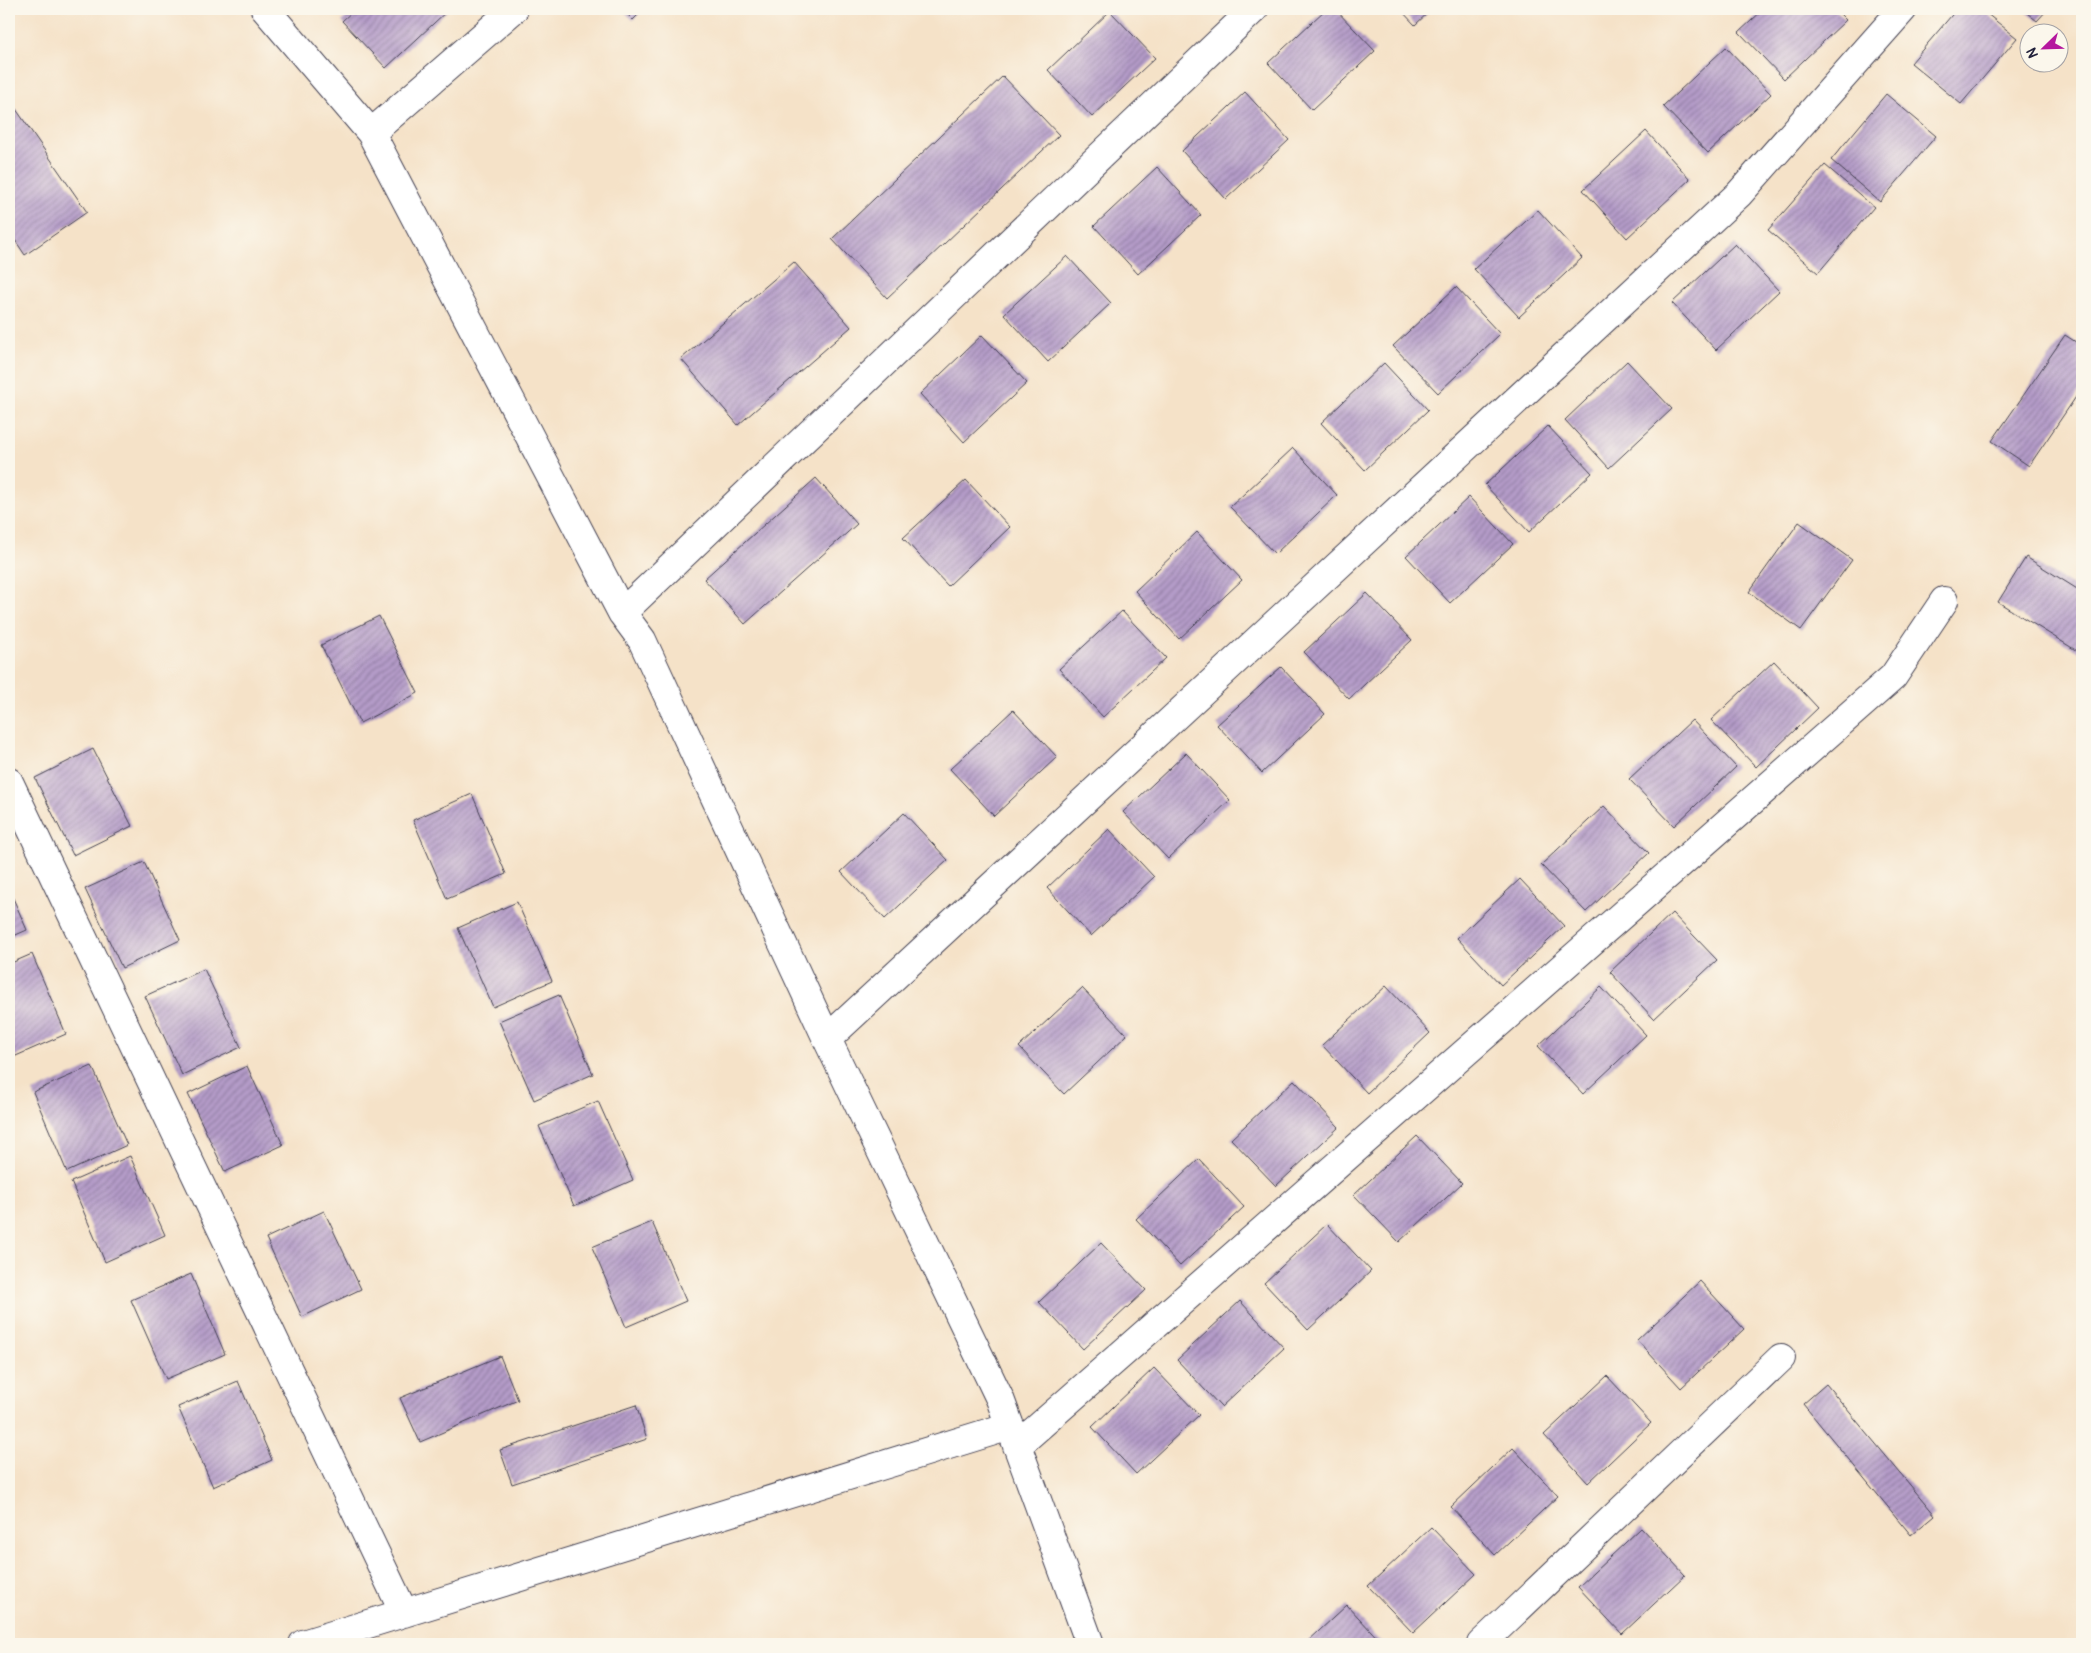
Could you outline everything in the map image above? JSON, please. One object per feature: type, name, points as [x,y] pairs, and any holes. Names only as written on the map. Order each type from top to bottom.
[{"type":"street","points":[[264,9],[370,133],[622,613],[642,640],[827,1039],[995,1390],[1090,1644]]},
{"type":"street","points":[[370,133],[514,9]]},
{"type":"street","points":[[622,613],[1254,9]]},
{"type":"street","points":[[827,1039],[1739,194],[1903,9]]},
{"type":"street","points":[[303,1644],[1013,1436],[1893,677],[1944,600]]},
{"type":"street","points":[[9,782],[404,1613]]},
{"type":"street","points":[[1481,1644],[1782,1358]]},
{"type":"building","points":[[355,9],[449,9],[386,68],[342,21]]},
{"type":"building","points":[[622,9],[644,9],[633,20]]},
{"type":"building","points":[[1326,9],[1335,9],[1375,51],[1312,110],[1268,63]]},
{"type":"building","points":[[1400,9],[1432,9],[1415,25]]},
{"type":"building","points":[[1764,9],[1835,9],[1846,20],[1784,79],[1739,32]]},
{"type":"building","points":[[1957,9],[1981,9],[2017,38],[1961,104],[1911,63]]},
{"type":"building","points":[[2022,9],[2048,9],[2037,21]]},
{"type":"building","points":[[1110,11],[1155,58],[1092,117],[1048,70]]},
{"type":"building","points":[[1726,47],[1771,94],[1708,153],[1663,106]]},
{"type":"building","points":[[1003,76],[1059,135],[887,298],[832,239]]},
{"type":"building","points":[[1245,92],[1289,140],[1226,199],[1182,151]]},
{"type":"building","points":[[1886,94],[1936,136],[1880,202],[1831,160]]},
{"type":"building","points":[[9,99],[87,212],[25,255],[9,231]]},
{"type":"building","points":[[1646,131],[1690,179],[1627,238],[1583,190]]},
{"type":"building","points":[[1825,165],[1874,207],[1818,273],[1768,230]]},
{"type":"building","points":[[1157,167],[1201,215],[1138,274],[1094,226]]},
{"type":"building","points":[[1538,210],[1582,258],[1519,317],[1474,269]]},
{"type":"building","points":[[1735,244],[1779,291],[1716,350],[1672,303]]},
{"type":"building","points":[[1067,256],[1111,303],[1048,362],[1004,314]]},
{"type":"building","points":[[794,262],[851,327],[738,425],[681,359]]},
{"type":"building","points":[[1456,287],[1500,334],[1438,393],[1393,346]]},
{"type":"building","points":[[982,335],[1027,383],[964,442],[920,394]]},
{"type":"building","points":[[2065,335],[2082,346],[2082,388],[2029,466],[1992,441]]},
{"type":"building","points":[[1627,361],[1672,409],[1609,468],[1565,420]]},
{"type":"building","points":[[1384,363],[1428,410],[1365,470],[1321,423]]},
{"type":"building","points":[[1548,426],[1592,473],[1529,532],[1485,485]]},
{"type":"building","points":[[1293,448],[1337,495],[1275,554],[1230,507]]},
{"type":"building","points":[[816,478],[857,524],[745,624],[704,579]]},
{"type":"building","points":[[966,480],[1010,527],[948,586],[903,538]]},
{"type":"building","points":[[1469,497],[1513,544],[1450,603],[1406,556]]},
{"type":"building","points":[[1799,522],[1852,560],[1801,630],[1749,592]]},
{"type":"building","points":[[1197,532],[1242,580],[1179,639],[1135,591]]},
{"type":"building","points":[[2026,557],[2082,592],[2082,654],[1998,602]]},
{"type":"building","points":[[1367,593],[1412,640],[1349,699],[1304,652]]},
{"type":"building","points":[[1122,611],[1166,658],[1103,717],[1059,669]]},
{"type":"building","points":[[379,616],[418,693],[360,723],[321,645]]},
{"type":"building","points":[[1774,661],[1818,708],[1756,767],[1711,720]]},
{"type":"building","points":[[1281,667],[1325,714],[1262,773],[1217,725]]},
{"type":"building","points":[[1013,710],[1057,757],[994,816],[950,769]]},
{"type":"building","points":[[1692,720],[1736,767],[1674,826],[1629,779]]},
{"type":"building","points":[[93,749],[132,826],[73,855],[35,778]]},
{"type":"building","points":[[1186,753],[1230,800],[1168,859],[1123,812]]},
{"type":"building","points":[[472,794],[506,874],[447,899],[413,820]]},
{"type":"building","points":[[1604,806],[1649,853],[1586,912],[1541,865]]},
{"type":"building","points":[[904,813],[948,860],[885,919],[841,872]]},
{"type":"building","points":[[1109,829],[1154,877],[1091,936],[1047,888]]},
{"type":"building","points":[[144,862],[180,940],[122,968],[85,889]]},
{"type":"building","points":[[1520,879],[1564,926],[1501,985],[1457,938]]},
{"type":"building","points":[[9,889],[27,930],[9,938]]},
{"type":"building","points":[[517,902],[552,981],[493,1007],[458,928]]},
{"type":"building","points":[[1672,913],[1717,960],[1654,1019],[1610,972]]},
{"type":"building","points":[[32,954],[66,1034],[9,1059],[9,964]]},
{"type":"building","points":[[204,969],[241,1047],[182,1075],[145,996]]},
{"type":"building","points":[[1386,986],[1430,1033],[1367,1093],[1322,1045]]},
{"type":"building","points":[[1601,987],[1646,1035],[1583,1094],[1538,1046]]},
{"type":"building","points":[[1082,988],[1127,1035],[1064,1094],[1019,1047]]},
{"type":"building","points":[[559,995],[593,1074],[534,1100],[499,1021]]},
{"type":"building","points":[[92,1066],[127,1145],[67,1172],[33,1092]]},
{"type":"building","points":[[247,1066],[283,1145],[225,1172],[188,1094]]},
{"type":"building","points":[[1294,1080],[1339,1127],[1276,1186],[1231,1139]]},
{"type":"building","points":[[598,1101],[633,1180],[574,1206],[539,1126]]},
{"type":"building","points":[[1417,1136],[1462,1183],[1399,1242],[1354,1195]]},
{"type":"building","points":[[130,1156],[165,1235],[105,1262],[71,1182]]},
{"type":"building","points":[[1199,1159],[1244,1207],[1180,1266],[1136,1219]]},
{"type":"building","points":[[324,1211],[361,1289],[302,1317],[266,1238]]},
{"type":"building","points":[[652,1222],[686,1301],[626,1327],[592,1247]]},
{"type":"building","points":[[1327,1224],[1371,1271],[1308,1330],[1264,1283]]},
{"type":"building","points":[[1101,1243],[1146,1290],[1083,1349],[1039,1302]]},
{"type":"building","points":[[191,1274],[225,1354],[166,1379],[131,1300]]},
{"type":"building","points":[[1700,1281],[1744,1329],[1681,1388],[1637,1340]]},
{"type":"building","points":[[1240,1301],[1284,1348],[1221,1407],[1177,1360]]},
{"type":"building","points":[[500,1356],[518,1400],[420,1442],[400,1398]]},
{"type":"building","points":[[1154,1368],[1199,1415],[1136,1474],[1092,1427]]},
{"type":"building","points":[[1607,1376],[1651,1423],[1588,1483],[1544,1435]]},
{"type":"building","points":[[238,1381],[272,1460],[213,1487],[178,1407]]},
{"type":"building","points":[[1826,1384],[1935,1515],[1911,1535],[1803,1404]]},
{"type":"building","points":[[636,1405],[647,1439],[512,1484],[500,1450]]},
{"type":"building","points":[[1513,1448],[1558,1496],[1495,1555],[1451,1507]]},
{"type":"building","points":[[1431,1527],[1476,1574],[1413,1633],[1368,1586]]},
{"type":"building","points":[[1641,1528],[1685,1575],[1622,1634],[1578,1587]]},
{"type":"building","points":[[1347,1605],[1383,1644],[1305,1644]]}]
